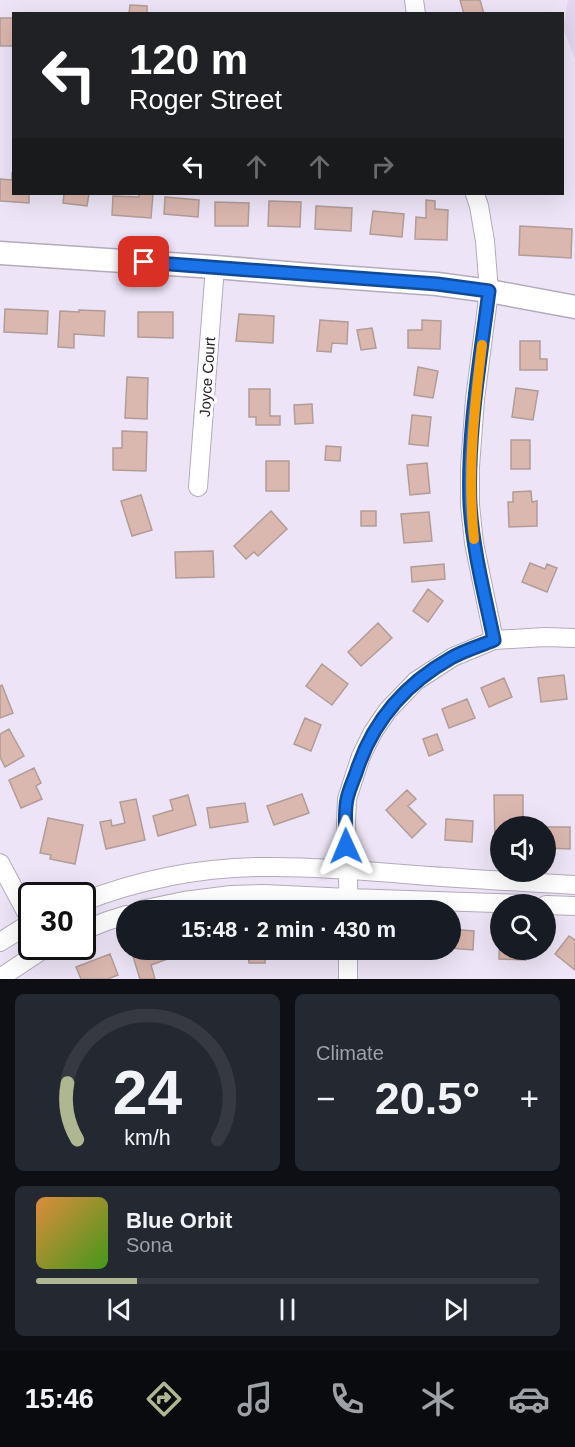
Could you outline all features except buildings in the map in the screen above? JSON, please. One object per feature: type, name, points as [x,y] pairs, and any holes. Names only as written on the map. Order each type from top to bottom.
[{"type":"street","points":[[475,195],[485,241],[489,291],[475,399],[470,505],[474,543],[494,640]]},
{"type":"street","points":[[0,253],[437,284],[575,307]]},
{"type":"street","name":"Joyce Court","points":[[198,487],[215,267]]},
{"type":"street","points":[[349,900],[345,822],[347,799],[361,756],[388,710],[416,681],[453,657],[494,640],[575,638]]},
{"type":"street","points":[[0,863],[18,898]]},
{"type":"street","points":[[96,897],[156,879],[221,869],[274,867],[575,885]]},
{"type":"street","points":[[192,900],[263,894],[315,900]]},
{"type":"street","points":[[461,904],[490,904]]},
{"type":"street","points":[[556,905],[575,906]]},
{"type":"street","points":[[96,925],[116,918]]},
{"type":"street","points":[[0,942],[18,931]]},
{"type":"street","points":[[0,978],[27,960]]},
{"type":"street","points":[[348,960],[348,979]]},
{"type":"shaded area","points":[[568,0],[575,0],[575,59],[564,31]]},
{"type":"slow traffic","points":[[474,539],[470,505],[470,467],[482,345]]},
{"type":"route","points":[[144,262],[437,284],[489,291],[475,399],[470,505],[474,543],[494,640],[453,657],[416,681],[388,710],[361,756],[347,799],[346,846]]}]
